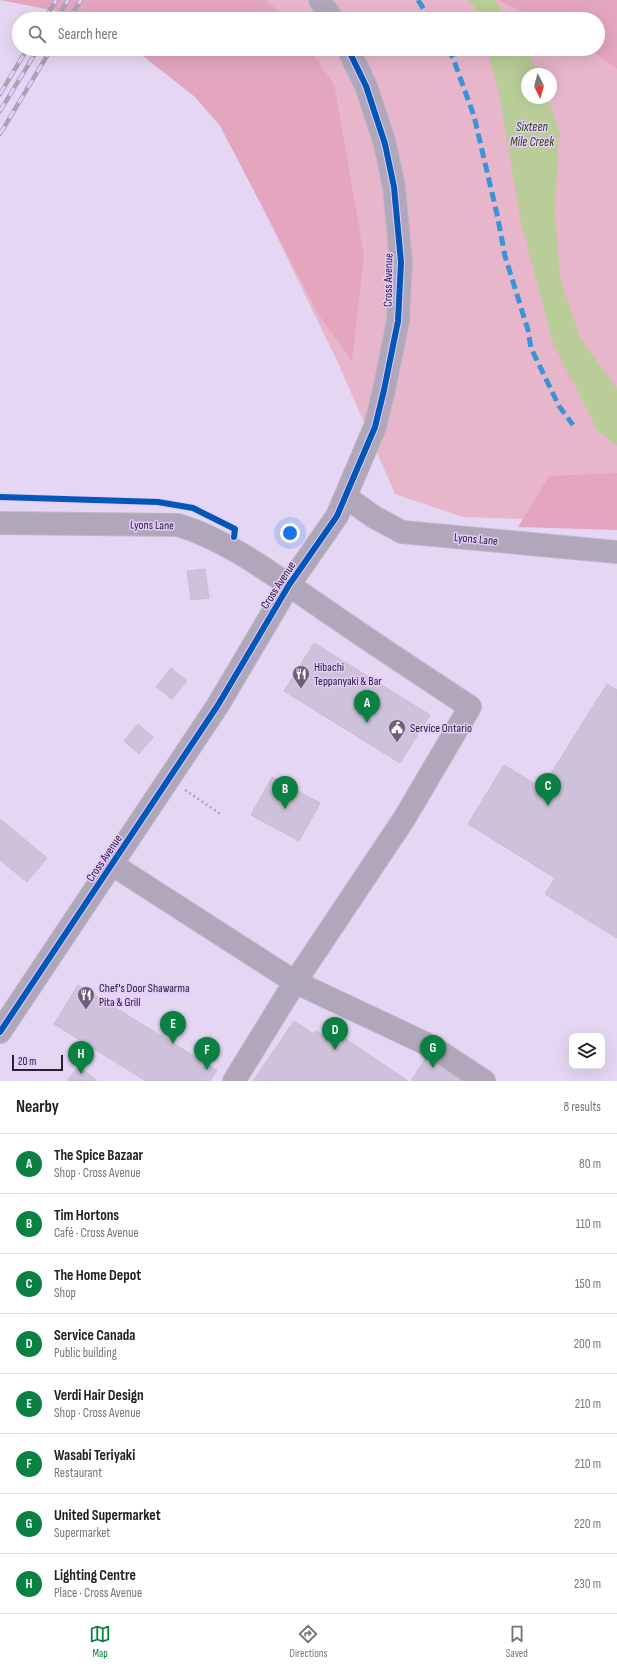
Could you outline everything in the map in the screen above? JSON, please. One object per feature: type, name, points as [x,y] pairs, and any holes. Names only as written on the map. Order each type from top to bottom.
[{"type":"street","points":[[320,0],[328,12]]},
{"type":"street","name":"Cross Avenue","points":[[0,1032],[113,865],[218,705],[289,585],[336,516],[346,497],[375,427],[398,321],[401,262],[394,187],[385,144],[366,86],[351,56]]},
{"type":"street","name":"Lyons Lane","points":[[346,497],[374,517],[402,532],[617,552]]},
{"type":"street","name":"Lyons Lane","points":[[0,523],[178,525],[197,531],[217,541],[289,585],[470,707],[404,819],[295,982]]},
{"type":"street","points":[[113,865],[295,982],[431,1046],[484,1081]]},
{"type":"street","points":[[234,1081],[295,982]]},
{"type":"path","points":[[169,780],[222,815]]},
{"type":"shaded area","points":[[0,0],[266,0],[280,12],[61,12]]},
{"type":"shaded area","points":[[111,0],[617,0],[617,522],[463,517],[395,494],[339,365],[189,56],[605,56],[605,12],[129,12]]},
{"type":"shaded area","points":[[499,0],[617,0],[617,69],[599,56],[605,56],[605,12],[520,12]]},
{"type":"shaded area","points":[[143,56],[314,56],[334,84],[364,255],[352,361],[320,317],[220,126],[195,97]]},
{"type":"shaded area","points":[[617,473],[617,530],[518,527],[549,476]]},
{"type":"water","points":[[468,0],[495,0],[503,12],[476,12],[475,7]]},
{"type":"water","name":"Sixteen Mile Creek","points":[[489,56],[529,56],[536,68],[521,68],[521,104],[550,104],[559,131],[555,213],[560,278],[580,338],[617,389],[617,446],[597,430],[553,344],[521,222],[498,89]]},
{"type":"building","points":[[205,569],[209,598],[191,600],[187,571]]},
{"type":"building","points":[[314,643],[430,715],[400,763],[284,691]]},
{"type":"building","points":[[171,668],[187,681],[172,699],[156,687]]},
{"type":"building","points":[[607,684],[617,690],[617,938],[545,894],[555,878],[468,824],[504,765],[542,788]]},
{"type":"building","points":[[138,724],[153,737],[139,754],[124,741]]},
{"type":"building","points":[[272,777],[320,803],[299,841],[251,815]]},
{"type":"building","points":[[0,819],[47,858],[27,882],[0,860]]},
{"type":"building","points":[[78,985],[217,1070],[210,1081],[146,1081],[54,1024]]},
{"type":"building","points":[[294,1021],[314,1034],[316,1031],[328,1039],[330,1037],[333,1039],[337,1033],[408,1081],[269,1081],[258,1074]]},
{"type":"building","points":[[427,1056],[467,1081],[411,1081]]},
{"type":"building","points":[[79,1066],[97,1081],[67,1081]]},
{"type":"building","points":[[258,1074],[269,1081],[253,1081]]},
{"type":"railway","points":[[49,12],[56,0]]},
{"type":"railway","points":[[60,12],[68,0]]},
{"type":"railway","points":[[73,12],[81,0]]},
{"type":"railway","points":[[0,94],[23,56]]},
{"type":"railway","points":[[0,111],[34,56]]},
{"type":"railway","points":[[0,134],[47,56]]},
{"type":"marked path","points":[[418,0],[426,12]]},
{"type":"marked path","points":[[452,56],[474,116],[497,214],[505,256],[528,330],[531,348],[559,406],[573,425]]},
{"type":"cycle path","points":[[0,1032],[218,705],[289,585],[337,516],[375,427],[398,321],[401,262],[394,187],[385,144],[366,86],[351,56]]},
{"type":"cycle path","points":[[0,497],[158,502],[193,508],[235,529],[234,537]]},
{"type":"place","name":"Hibachi Teppanyaki & Bar","points":[[301,689]]},
{"type":"place","name":"The Spice Bazaar","points":[[367,723]]},
{"type":"place","name":"Service Ontario","points":[[397,743]]},
{"type":"place","name":"The Home Depot","points":[[548,806]]},
{"type":"place","name":"Tim Hortons","points":[[285,809]]},
{"type":"place","name":"Chef's Door Shawarma Pita & Grill","points":[[86,1010]]},
{"type":"place","name":"Verdi Hair Design","points":[[173,1044]]},
{"type":"place","name":"Service Canada","points":[[335,1050]]},
{"type":"place","name":"United Supermarket","points":[[433,1068]]},
{"type":"place","name":"Wasabi Teriyaki","points":[[207,1070]]},
{"type":"place","name":"Lighting Centre","points":[[81,1074]]}]
